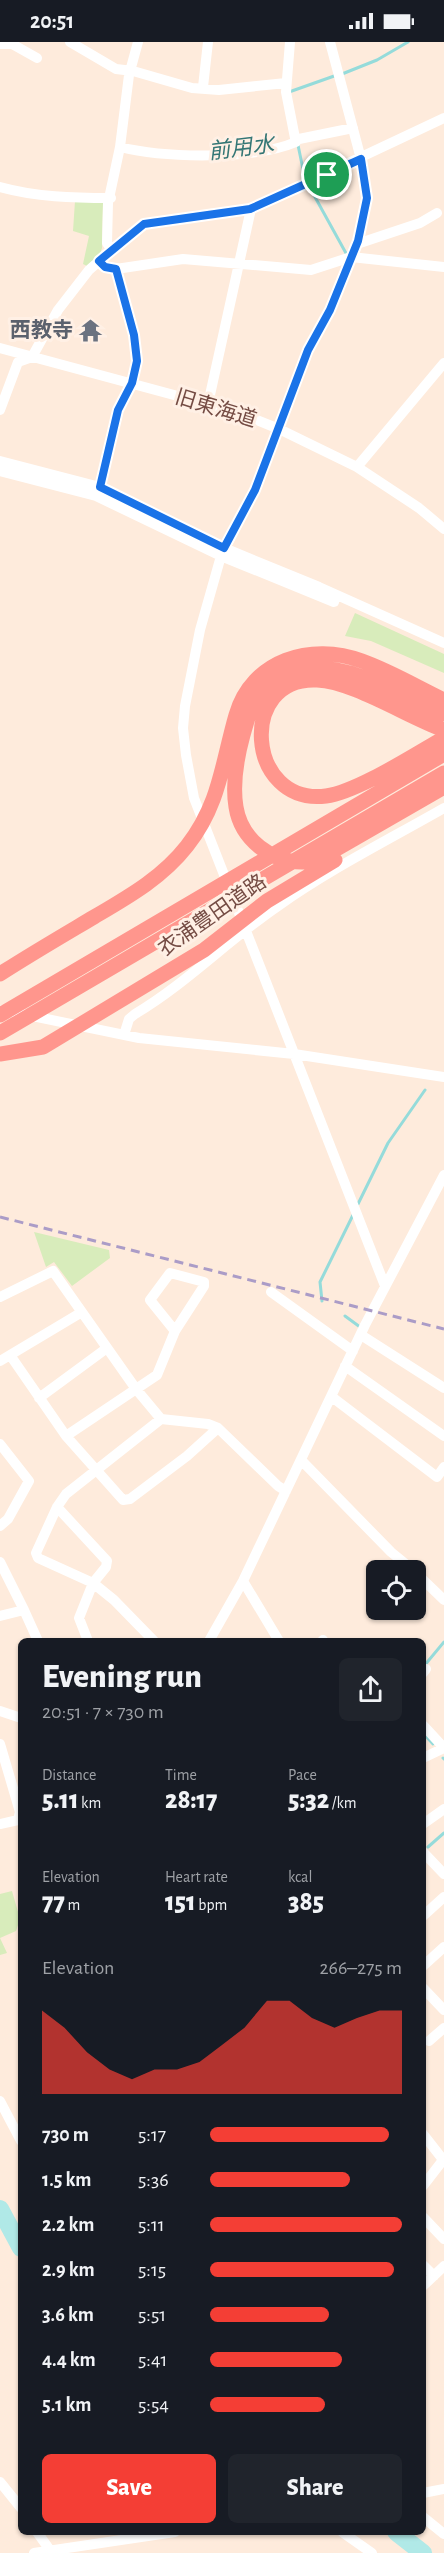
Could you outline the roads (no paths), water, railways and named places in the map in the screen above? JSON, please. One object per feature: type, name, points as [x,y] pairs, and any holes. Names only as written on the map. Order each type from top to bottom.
[{"type":"highway","points":[[0,974],[143,888],[185,849],[199,831],[214,802],[223,774],[236,713],[243,697],[259,675],[287,658],[323,653],[362,661],[444,700]]},
{"type":"highway","points":[[444,714],[363,677],[332,669],[315,668],[282,675],[259,694],[252,706],[238,752],[234,796],[244,831],[255,844],[264,851],[285,860],[304,862],[318,859],[444,787]]},
{"type":"highway","points":[[440,746],[346,792],[325,797],[306,796],[286,788],[275,777],[261,750],[260,736],[265,712],[279,693],[295,684],[315,680],[342,685],[444,730]]},
{"type":"highway","name":"衣浦豊田道路","points":[[0,1015],[440,746]]},
{"type":"highway","name":"衣浦豊田道路","points":[[0,1033],[444,772]]},
{"type":"highway","name":"衣浦豊田道路","points":[[0,1054],[43,1047],[204,950],[267,901],[316,870],[444,797]]},
{"type":"highway","points":[[0,1025],[18,1015]]},
{"type":"street","points":[[70,42],[116,69],[192,88],[203,87],[219,90],[286,83]]},
{"type":"street","points":[[112,250],[107,243],[108,203],[111,198],[120,147],[130,71],[138,42]]},
{"type":"street","points":[[203,87],[208,42]]},
{"type":"street","points":[[290,42],[289,76],[286,83],[297,140]]},
{"type":"street","points":[[330,42],[361,159],[367,198],[357,244],[330,310],[308,350],[255,490],[222,552],[200,630],[185,706],[183,729],[188,771],[195,798],[385,1286]]},
{"type":"street","points":[[0,44],[12,44],[37,58]]},
{"type":"street","points":[[0,410],[18,362],[32,357],[58,310],[89,270],[144,224],[250,209],[361,159],[444,118]]},
{"type":"street","points":[[120,147],[165,156],[231,154],[353,128]]},
{"type":"street","points":[[0,187],[22,193],[74,198],[111,198]]},
{"type":"street","points":[[208,404],[250,209]]},
{"type":"street","points":[[357,244],[420,223],[437,213]]},
{"type":"street","points":[[99,261],[105,267],[116,269],[183,259],[311,270],[351,257],[444,267]]},
{"type":"street","points":[[100,487],[118,410],[132,383],[137,361],[134,335],[116,269]]},
{"type":"street","name":"旧東海道","points":[[0,348],[208,404],[279,429],[357,467],[419,508],[444,529]]},
{"type":"street","points":[[357,467],[442,372]]},
{"type":"street","points":[[0,460],[100,487],[222,552],[319,587],[444,643]]},
{"type":"street","points":[[0,471],[96,496],[444,651]]},
{"type":"street","points":[[124,1035],[126,1025],[135,1014],[175,988],[299,891],[444,808]]},
{"type":"street","points":[[0,1009],[18,1015],[124,1035],[294,1054],[444,1077]]},
{"type":"street","points":[[211,1638],[243,1581],[302,1461],[345,1366],[444,1175]]},
{"type":"street","points":[[0,1297],[53,1271],[136,1389],[161,1419]]},
{"type":"street","points":[[66,1436],[157,1375],[175,1331],[204,1286],[204,1282],[170,1273],[150,1300],[175,1331]]},
{"type":"street","points":[[271,1292],[353,1352]]},
{"type":"street","points":[[82,1312],[5,1358],[39,1398],[66,1436],[123,1500],[130,1499],[187,1456],[218,1428]]},
{"type":"street","points":[[361,1335],[444,1388]]},
{"type":"street","points":[[39,1398],[107,1348]]},
{"type":"street","points":[[345,1366],[444,1436]]},
{"type":"street","points":[[332,1397],[437,1477],[444,1467]]},
{"type":"street","points":[[151,1638],[114,1599],[93,1583],[39,1558],[36,1553],[57,1507],[66,1494],[161,1419],[208,1424],[218,1428],[286,1491]]},
{"type":"street","points":[[0,1526],[8,1519],[29,1481],[2,1450]]},
{"type":"street","points":[[302,1461],[400,1560]]},
{"type":"street","points":[[57,1507],[107,1561],[106,1568],[93,1583],[79,1618],[87,1638]]},
{"type":"street","points":[[0,1562],[37,1638]]},
{"type":"street","points":[[243,1581],[277,1638]]},
{"type":"street","points":[[426,1583],[444,1600]]},
{"type":"street","points":[[0,1616],[24,1610]]},
{"type":"street","points":[[0,1711],[18,1717]]},
{"type":"street","points":[[426,1728],[444,1748],[426,1757]]},
{"type":"street","points":[[0,1744],[18,1801]]},
{"type":"street","points":[[426,1822],[444,1809]]},
{"type":"street","points":[[0,1824],[18,1820]]},
{"type":"street","points":[[426,1856],[444,1874]]},
{"type":"street","points":[[426,1913],[444,1897]]},
{"type":"street","points":[[426,1963],[444,1947]]},
{"type":"street","points":[[426,1991],[444,2010]]},
{"type":"street","points":[[429,2041],[444,2028]]},
{"type":"street","points":[[0,2101],[18,2135]]},
{"type":"street","points":[[426,2137],[444,2161],[426,2182]]},
{"type":"street","points":[[426,2220],[444,2239]]},
{"type":"street","points":[[426,2283],[444,2266]]},
{"type":"street","points":[[426,2268],[434,2276]]},
{"type":"street","points":[[0,2482],[18,2504]]},
{"type":"street","points":[[426,2492],[444,2489]]},
{"type":"street","points":[[426,2519],[444,2534]]},
{"type":"street","points":[[39,2535],[51,2552]]},
{"type":"street","points":[[34,2553],[156,2535]]},
{"type":"street","points":[[346,2535],[372,2553]]},
{"type":"waterway","name":"前用水","points":[[342,74],[377,60],[408,42]]},
{"type":"waterway","name":"前用水","points":[[289,92],[337,75]]},
{"type":"waterway","points":[[298,145],[305,179]]},
{"type":"waterway","points":[[310,188],[347,255]]},
{"type":"waterway","points":[[358,1204],[388,1143],[425,1090]]},
{"type":"waterway","points":[[322,1301],[320,1282],[353,1215]]},
{"type":"waterway","points":[[345,1316],[360,1327]]},
{"type":"waterway","points":[[426,1664],[444,1642]]},
{"type":"waterway","points":[[426,1736],[433,1744]]},
{"type":"waterway","points":[[428,1847],[444,1833]]},
{"type":"waterway","points":[[0,2209],[18,2242]]},
{"type":"waterway","points":[[400,2535],[423,2553]]},
{"type":"railway","points":[[0,1217],[444,1329]]},
{"type":"place","name":"西教寺","points":[[91,330]]}]
